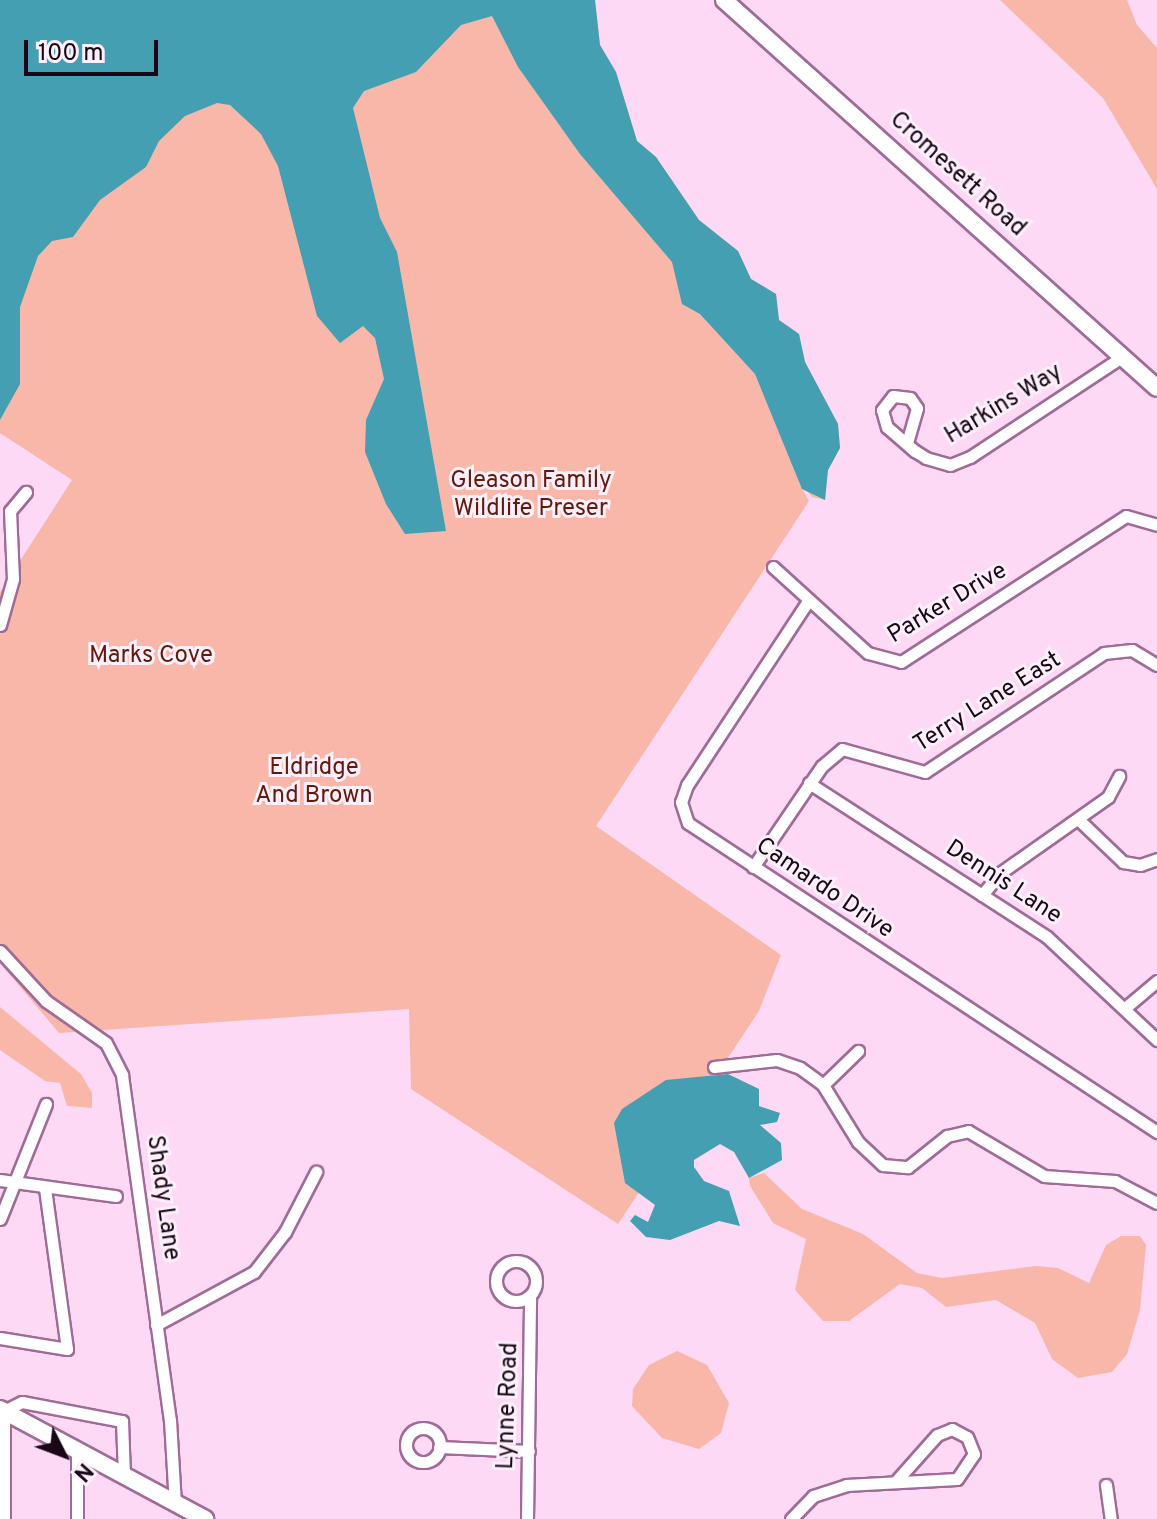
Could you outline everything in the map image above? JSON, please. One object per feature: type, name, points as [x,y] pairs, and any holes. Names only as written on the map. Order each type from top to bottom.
[{"type":"street","name":"Cromesett Road","points":[[724,0],[1157,388]]},
{"type":"street","name":"Harkins Way","points":[[907,443],[933,462],[960,462],[1123,356]]},
{"type":"street","points":[[0,625],[13,579],[10,511],[26,492]]},
{"type":"street","name":"Parker Drive","points":[[773,567],[868,653],[901,662],[1126,516],[1157,525]]},
{"type":"street","name":"Camardo Drive","points":[[808,601],[682,795],[688,823],[1157,1132]]},
{"type":"street","name":"Terry Lane East","points":[[753,867],[809,783],[842,749],[862,749],[925,772],[1104,653],[1132,650],[1157,665]]},
{"type":"street","points":[[982,895],[1000,873],[1108,797],[1119,776]]},
{"type":"street","name":"Dennis Lane","points":[[809,783],[1047,937],[1157,1040]]},
{"type":"street","points":[[1079,820],[1123,862],[1140,865],[1157,859]]},
{"type":"street","name":"Shady Lane","points":[[0,951],[46,1001],[87,1027],[115,1057],[156,1325],[175,1503]]},
{"type":"street","points":[[1125,1008],[1157,981]]},
{"type":"street","points":[[823,1085],[858,1051]]},
{"type":"street","points":[[714,1067],[784,1061],[823,1085],[858,1142],[883,1165],[908,1167],[947,1136],[968,1131],[1044,1176],[1115,1181],[1157,1203]]},
{"type":"street","points":[[0,1219],[46,1104]]},
{"type":"street","points":[[156,1325],[254,1272],[285,1232],[316,1172]]},
{"type":"street","points":[[0,1180],[14,1185],[116,1196]]},
{"type":"street","points":[[0,1338],[67,1349],[45,1189]]},
{"type":"street","name":"Lynne Road","points":[[527,1519],[530,1296]]},
{"type":"street","points":[[2,1410],[22,1402],[95,1413],[126,1424],[124,1476]]},
{"type":"street","points":[[2,1410],[205,1519]]},
{"type":"street","points":[[2,1410],[4,1519]]},
{"type":"street","points":[[791,1519],[813,1496],[846,1485],[957,1479],[974,1454],[967,1437],[952,1429],[937,1435],[896,1481]]},
{"type":"street","points":[[439,1447],[529,1451]]},
{"type":"street","points":[[77,1450],[77,1519]]},
{"type":"street","points":[[1106,1485],[1111,1519]]},
{"type":"green space","points":[[595,0],[600,45],[616,72],[637,141],[656,157],[699,220],[738,251],[751,279],[776,294],[779,320],[799,334],[805,362],[838,424],[840,448],[828,470],[825,500],[812,497],[798,481],[809,501],[596,826],[781,955],[759,1011],[618,1224],[411,1089],[409,1009],[59,1033],[0,963],[0,592],[72,480],[0,433],[0,65]]},
{"type":"green space","points":[[1000,0],[1127,0],[1137,25],[1157,48],[1157,189],[1103,98]]},
{"type":"green space","points":[[0,1007],[81,1074],[92,1093],[92,1108],[67,1106],[60,1083],[45,1081],[0,1050]]},
{"type":"green space","points":[[764,1173],[802,1209],[863,1234],[917,1273],[942,1278],[1036,1266],[1058,1268],[1089,1283],[1106,1245],[1121,1236],[1140,1236],[1146,1245],[1140,1310],[1127,1354],[1112,1372],[1078,1378],[1052,1359],[1035,1323],[996,1300],[946,1307],[922,1288],[900,1284],[849,1321],[823,1321],[795,1290],[806,1239],[773,1223],[750,1186],[749,1178]]},
{"type":"green space","points":[[677,1351],[707,1365],[729,1403],[721,1433],[699,1449],[662,1438],[632,1406],[633,1389],[649,1365]]},
{"type":"water","points":[[0,0],[595,0],[600,45],[616,72],[637,141],[656,157],[699,220],[738,251],[751,279],[776,294],[779,320],[799,334],[805,362],[838,424],[840,448],[828,470],[825,500],[802,489],[755,374],[700,314],[682,304],[672,262],[580,154],[518,67],[492,16],[461,25],[416,72],[364,91],[353,108],[380,218],[397,252],[446,531],[405,534],[386,504],[365,452],[366,420],[384,379],[375,338],[363,326],[340,343],[317,316],[278,166],[261,134],[230,105],[217,103],[185,116],[159,141],[146,167],[100,200],[73,237],[52,241],[38,256],[20,307],[20,384],[0,420]]},
{"type":"water","points":[[728,1074],[759,1089],[759,1106],[780,1113],[777,1122],[760,1125],[781,1143],[782,1160],[749,1178],[734,1152],[720,1144],[694,1160],[694,1167],[704,1181],[729,1191],[740,1226],[719,1221],[670,1240],[646,1237],[630,1221],[635,1215],[648,1222],[655,1205],[625,1183],[614,1123],[622,1109],[666,1080]]},
{"type":"park label","name":"Gleason Family Wildlife Preser","points":[[531,496]]},
{"type":"park label","name":"Marks Cove","points":[[151,657]]},
{"type":"park label","name":"Eldridge And Brown","points":[[314,783]]}]
